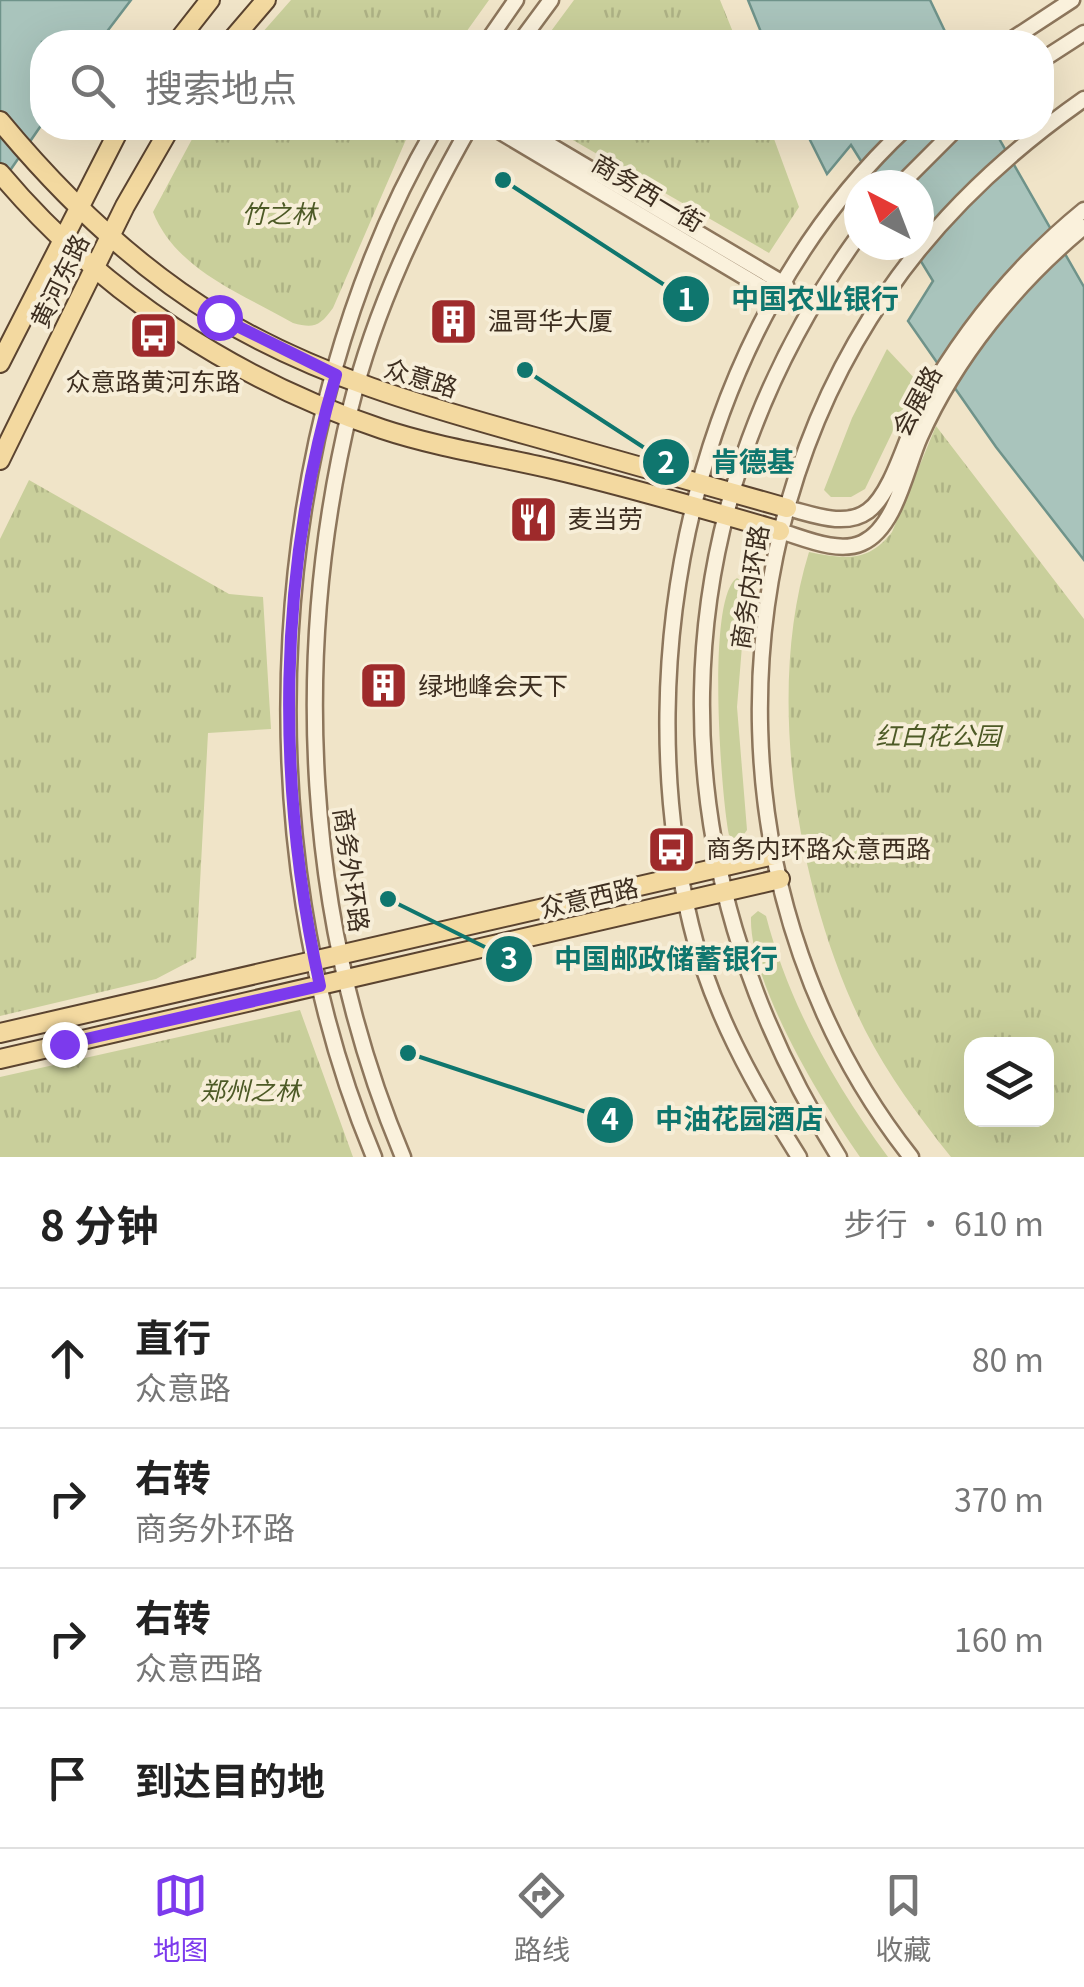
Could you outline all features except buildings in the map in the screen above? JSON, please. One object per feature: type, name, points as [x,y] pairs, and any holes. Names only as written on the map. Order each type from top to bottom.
[{"type":"main road","points":[[186,30],[210,0]]},
{"type":"main road","points":[[240,30],[266,0]]},
{"type":"main road","name":"众意路","points":[[0,121],[38,167],[110,237],[219,317],[336,375],[787,508]]},
{"type":"main road","name":"黄河东路","points":[[0,363],[113,140]]},
{"type":"main road","name":"黄河东路","points":[[0,460],[95,266],[163,140]]},
{"type":"main road","points":[[0,173],[95,266],[201,346],[326,408],[386,430],[693,506],[780,532]]},
{"type":"main road","name":"众意西路","points":[[0,1033],[774,855]]},
{"type":"main road","name":"众意西路","points":[[0,1059],[780,880]]},
{"type":"street","points":[[495,30],[516,0]]},
{"type":"street","points":[[529,30],[551,0]]},
{"type":"street","points":[[1026,30],[1072,0]]},
{"type":"street","points":[[1054,52],[1084,33]]},
{"type":"street","name":"商务内环路","points":[[1054,121],[1084,99]]},
{"type":"street","name":"商务外环路","points":[[374,1157],[339,1059],[315,961],[289,783],[289,686],[299,552],[326,408],[371,266],[429,140]]},
{"type":"street","name":"商务外环路","points":[[402,1157],[364,1051],[340,955],[316,781],[315,687],[325,555],[349,417],[394,278],[464,140]]},
{"type":"street","name":"商务西一街","points":[[515,140],[782,291]]},
{"type":"street","name":"商务西一街","points":[[540,140],[782,291]]},
{"type":"street","points":[[799,1157],[729,1030],[704,970],[680,876],[669,756],[668,682],[676,590],[693,506],[736,381],[782,291],[834,211],[896,140]]},
{"type":"street","points":[[915,170],[944,140]]},
{"type":"street","name":"商务内环路","points":[[911,1157],[866,1092],[829,1025],[802,961],[780,880],[762,776],[759,683],[766,602],[787,508],[830,392],[882,301],[959,204],[1029,140]]},
{"type":"street","name":"会展路","points":[[787,508],[834,519],[849,519],[869,510],[941,386],[1010,300],[1076,228],[1084,210]]},
{"type":"street","name":"商务内环路","points":[[839,1157],[793,1081],[764,1018],[724,892],[705,782],[702,682],[710,594],[733,493],[779,368],[844,259]]},
{"type":"street","name":"会展路","points":[[780,532],[848,547],[876,534],[941,386]]},
{"type":"green space","points":[[291,0],[489,0],[468,30],[265,30]]},
{"type":"green space","points":[[574,0],[720,0],[732,30],[552,30]]},
{"type":"green space","name":"竹之林","points":[[192,140],[406,140],[333,308],[311,326],[293,323],[212,278],[177,250],[153,212]]},
{"type":"green space","points":[[573,140],[774,140],[799,207],[769,253]]},
{"type":"green space","points":[[887,349],[917,381],[865,489],[851,497],[831,497],[824,490],[852,418]]},
{"type":"green space","name":"红白花公园","points":[[936,426],[1084,619],[1084,1157],[951,1157],[874,1047],[842,977],[822,919],[806,858],[789,731],[789,669],[796,608],[809,552],[855,556],[883,542],[892,532]]},
{"type":"green space","points":[[29,480],[229,594],[263,597],[271,729],[208,733],[196,958],[156,979],[0,1016],[0,539]]},
{"type":"green space","points":[[737,578],[747,585],[737,707],[747,830],[739,841],[729,835],[718,699],[722,621],[727,593]]},
{"type":"green space","points":[[758,911],[766,916],[787,981],[815,1042],[888,1157],[860,1157],[791,1042],[762,975],[754,944],[751,917]]},
{"type":"green space","name":"郑州之林","points":[[300,1010],[353,1157],[0,1157],[0,1077]]},
{"type":"water","points":[[0,0],[131,0],[108,30],[30,30],[31,140],[0,185]]},
{"type":"water","points":[[748,0],[930,0],[944,30],[760,30]]},
{"type":"water","points":[[810,140],[1000,140],[1084,287],[1084,560],[996,447],[908,321],[933,281],[920,260],[934,260],[934,170],[867,170],[851,145],[827,174]]},
{"type":"place","name":"中国农业银行","points":[[503,180]]},
{"type":"place","name":"温哥华大厦","points":[[453,321]]},
{"type":"place","name":"众意路黄河东路","points":[[153,336]]},
{"type":"place","name":"肯德基","points":[[525,370]]},
{"type":"place","name":"麦当劳","points":[[533,519]]},
{"type":"place","name":"绿地峰会天下","points":[[383,686]]},
{"type":"place","name":"商务内环路众意西路","points":[[671,849]]},
{"type":"place","name":"中国邮政储蓄银行","points":[[388,899]]},
{"type":"place","name":"中油花园酒店","points":[[408,1053]]},
{"type":"route","points":[[64,1044],[320,986],[310,941],[289,783],[289,686],[294,591],[305,510],[336,375],[280,351],[219,317]]}]
